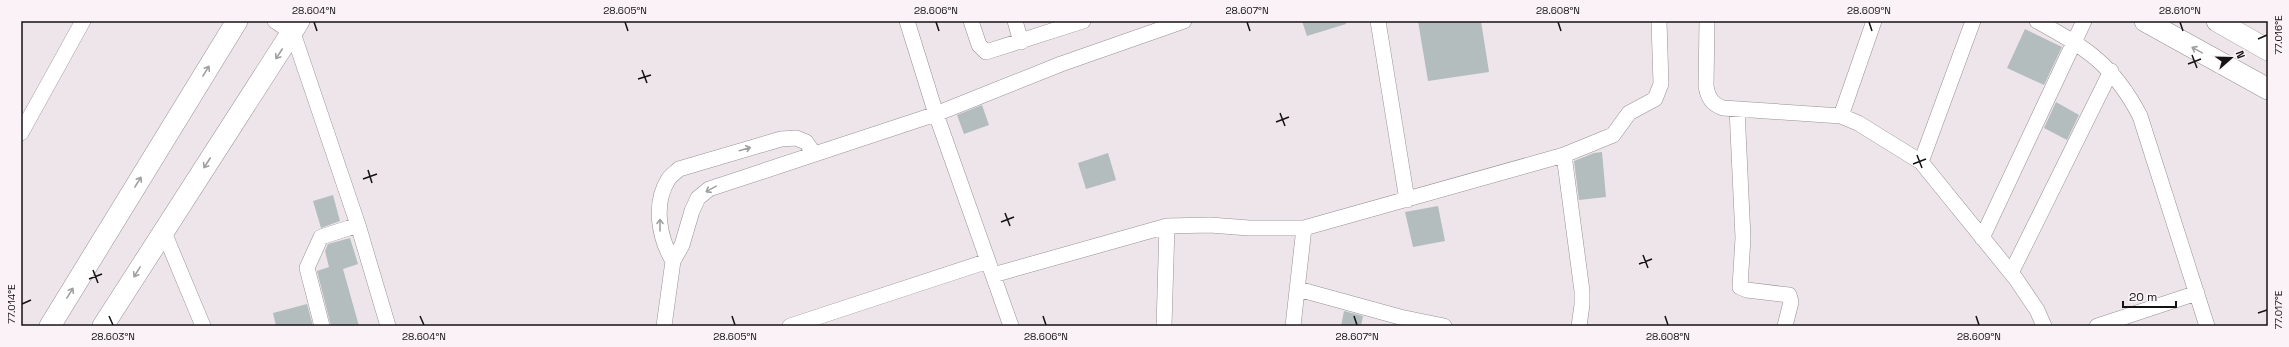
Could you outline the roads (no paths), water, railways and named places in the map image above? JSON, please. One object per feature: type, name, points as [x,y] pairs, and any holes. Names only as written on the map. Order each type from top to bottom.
[{"type":"street","points":[[21,133],[83,21]]},
{"type":"street","points":[[50,326],[237,21]]},
{"type":"street","points":[[275,21],[296,27]]},
{"type":"street","points":[[908,21],[936,114],[1011,326]]},
{"type":"street","points":[[971,21],[979,45],[986,52],[1022,42],[1083,21]]},
{"type":"street","points":[[1015,21],[1022,42]]},
{"type":"street","points":[[664,326],[673,260],[682,245],[692,211],[698,198],[709,189],[936,114],[1061,64],[1184,21]]},
{"type":"street","points":[[1378,21],[1407,200]]},
{"type":"street","points":[[790,326],[991,268],[1167,226],[1210,225],[1249,228],[1304,228],[1564,155],[1613,135],[1629,113],[1655,99],[1661,84],[1659,21]]},
{"type":"street","points":[[1706,21],[1708,96],[1715,105],[1723,108],[1841,116],[1858,123],[1921,162],[2011,274],[2037,310],[2044,326]]},
{"type":"street","points":[[1841,116],[1874,21]]},
{"type":"street","points":[[1921,162],[1973,21]]},
{"type":"street","points":[[2037,21],[2074,42],[2097,58],[2111,71],[2128,93],[2140,116],[2207,326]]},
{"type":"street","points":[[1982,238],[2084,21]]},
{"type":"street","points":[[2145,21],[2268,89]]},
{"type":"street","points":[[2217,21],[2268,50]]},
{"type":"street","points":[[296,27],[388,326]]},
{"type":"street","points":[[103,326],[163,230],[296,27]]},
{"type":"street","points":[[2011,274],[2111,71]]},
{"type":"street","points":[[1737,109],[1743,238],[1740,287],[1748,290],[1789,295],[1791,302],[1785,326]]},
{"type":"street","points":[[673,260],[665,248],[659,231],[660,215],[662,195],[668,179],[679,169],[781,139],[796,138],[806,142],[814,154]]},
{"type":"street","points":[[1564,155],[1582,291],[1582,306],[1579,326]]},
{"type":"street","points":[[322,326],[307,275],[308,264],[321,237],[358,225]]},
{"type":"street","points":[[1164,326],[1167,226]]},
{"type":"street","points":[[1293,326],[1304,228]]},
{"type":"street","points":[[163,230],[202,326]]},
{"type":"street","points":[[1298,289],[1400,317],[1444,326]]},
{"type":"street","points":[[2097,326],[2197,292]]}]
